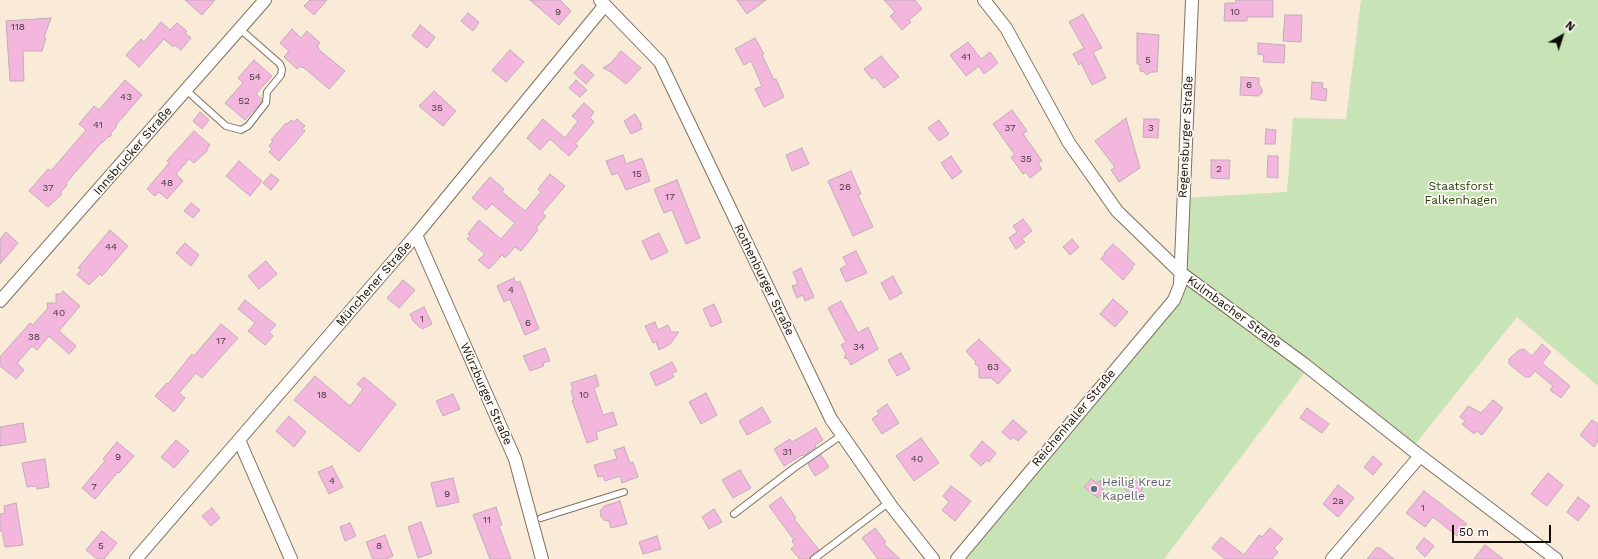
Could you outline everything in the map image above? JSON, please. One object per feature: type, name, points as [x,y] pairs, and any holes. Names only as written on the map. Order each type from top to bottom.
[{"type":"street","name":"Innsbrucker Straße","points":[[0,302],[265,0]]},
{"type":"street","name":"Kulmbacher Straße","points":[[984,0],[1006,28],[1069,144],[1117,210],[1181,273],[1304,364],[1420,456],[1556,559]]},
{"type":"street","name":"Regensburger Straße","points":[[1181,273],[1192,0]]},
{"type":"street","name":"Münchener Straße","points":[[136,559],[416,235],[603,2]]},
{"type":"street","name":"Rothenburger Straße","points":[[603,2],[660,62],[831,418],[888,503],[933,559]]},
{"type":"street","name":"Würzburger Straße","points":[[416,235],[515,459],[542,559]]},
{"type":"street","name":"Reichenhaller Straße","points":[[957,559],[1174,300],[1180,285],[1181,273]]},
{"type":"street","points":[[240,440],[291,559]]},
{"type":"street","points":[[1332,559],[1420,456]]},
{"type":"lane","points":[[186,90],[226,126],[241,130],[248,126],[266,103],[267,92],[281,75],[282,69],[280,64],[240,29]]},
{"type":"lane","points":[[734,514],[788,472],[842,435]]},
{"type":"lane","points":[[541,518],[624,492]]},
{"type":"lane","points":[[814,559],[888,503]]},
{"type":"green space","name":"Staatsforst Falkenhagen","points":[[1361,0],[1598,0],[1598,386],[1517,317],[1414,446],[1309,367],[1164,559],[953,559],[1174,301],[1183,198],[1287,192],[1293,118],[1346,119]]},
{"type":"building","points":[[185,0],[215,0],[202,15]]},
{"type":"building","points":[[310,0],[327,0],[314,15],[304,6]]},
{"type":"building","points":[[530,0],[560,0],[571,11],[559,25]]},
{"type":"building","points":[[737,0],[766,0],[747,14]]},
{"type":"building","points":[[884,0],[915,0],[922,9],[909,20],[911,22],[902,30],[890,16],[895,12]]},
{"type":"building","points":[[1236,0],[1273,0],[1273,17],[1247,17],[1247,21],[1224,21],[1225,3],[1236,3]]},
{"type":"building","points":[[468,13],[479,22],[473,31],[461,21]]},
{"type":"building","points":[[1083,14],[1102,48],[1093,52],[1106,78],[1092,85],[1081,63],[1079,65],[1073,54],[1084,48],[1069,22]]},
{"type":"building","points":[[1285,15],[1302,15],[1301,42],[1283,41]]},
{"type":"building","points":[[51,18],[44,37],[46,38],[42,51],[23,51],[24,81],[10,81],[6,21]]},
{"type":"building","points":[[161,22],[170,30],[177,23],[187,31],[185,33],[191,38],[181,50],[175,45],[173,47],[164,39],[139,67],[126,55],[141,39],[144,42]]},
{"type":"building","points":[[420,25],[435,37],[427,48],[412,36]]},
{"type":"building","points":[[292,29],[301,38],[307,31],[320,43],[317,46],[319,48],[318,49],[345,71],[329,89],[303,67],[302,68],[300,66],[297,69],[284,57],[289,51],[280,43]]},
{"type":"building","points":[[1137,33],[1159,35],[1157,72],[1151,72],[1147,75],[1140,71],[1140,64],[1137,64]]},
{"type":"building","points":[[755,38],[764,54],[762,55],[774,80],[776,79],[784,97],[764,107],[755,89],[762,86],[751,61],[744,65],[735,49]]},
{"type":"building","points":[[968,42],[981,59],[990,52],[998,63],[984,74],[979,66],[966,76],[950,55]]},
{"type":"building","points":[[1258,43],[1285,45],[1284,63],[1263,62],[1264,55],[1258,54]]},
{"type":"building","points":[[510,50],[524,62],[506,82],[492,70]]},
{"type":"building","points":[[621,51],[641,68],[626,84],[611,72],[603,68],[611,63]]},
{"type":"building","points":[[881,56],[899,77],[884,88],[875,77],[872,79],[864,69]]},
{"type":"building","points":[[254,60],[272,76],[256,94],[262,99],[262,101],[245,120],[225,103],[243,83],[238,78]]},
{"type":"building","points":[[582,64],[594,75],[586,84],[574,73]]},
{"type":"building","points":[[1241,77],[1259,78],[1259,85],[1262,89],[1262,93],[1258,96],[1240,95]]},
{"type":"building","points":[[125,80],[142,95],[116,125],[117,126],[111,133],[111,136],[101,143],[66,183],[67,185],[61,192],[61,195],[48,207],[29,191],[48,169],[51,171],[86,130],[79,124],[94,106],[99,110]]},
{"type":"building","points":[[576,80],[587,90],[580,97],[569,88]]},
{"type":"building","points":[[1312,82],[1323,83],[1322,88],[1327,89],[1326,101],[1311,99]]},
{"type":"building","points":[[434,91],[456,111],[443,126],[419,106]]},
{"type":"building","points":[[584,103],[594,112],[590,118],[594,122],[575,144],[578,146],[569,156],[550,139],[540,150],[527,138],[543,119],[565,138],[578,121],[572,116]]},
{"type":"building","points":[[1012,110],[1027,131],[1023,134],[1042,161],[1038,163],[1042,169],[1030,178],[1026,172],[1023,174],[1011,157],[1015,155],[993,124]]},
{"type":"building","points":[[200,112],[209,120],[202,129],[193,121]]},
{"type":"building","points":[[635,114],[642,125],[640,126],[642,129],[631,134],[624,121]]},
{"type":"building","points":[[1126,118],[1140,168],[1119,182],[1111,170],[1115,167],[1095,141]]},
{"type":"building","points":[[297,119],[305,126],[302,129],[305,131],[279,161],[269,152],[272,149],[269,146],[273,141],[271,140],[286,123],[287,124],[292,120],[294,122]]},
{"type":"building","points":[[1144,119],[1159,119],[1158,138],[1143,137]]},
{"type":"building","points":[[939,120],[949,134],[939,141],[928,128]]},
{"type":"building","points":[[1266,129],[1276,130],[1275,144],[1265,144]]},
{"type":"building","points":[[194,131],[210,145],[207,151],[194,163],[189,159],[176,174],[183,181],[167,199],[159,192],[155,196],[147,189],[169,163],[167,161]]},
{"type":"building","points":[[802,148],[809,164],[792,171],[786,155]]},
{"type":"building","points":[[623,155],[626,164],[642,158],[650,181],[626,190],[618,173],[612,175],[606,161]]},
{"type":"building","points":[[951,156],[962,172],[952,179],[941,163]]},
{"type":"building","points":[[1268,156],[1278,156],[1278,178],[1267,177]]},
{"type":"building","points":[[1211,160],[1230,160],[1229,179],[1211,178]]},
{"type":"building","points":[[239,161],[262,181],[250,196],[226,176]]},
{"type":"building","points":[[851,171],[861,194],[858,195],[873,227],[853,236],[828,181]]},
{"type":"building","points":[[271,174],[279,180],[271,190],[263,183]]},
{"type":"building","points":[[550,174],[565,186],[542,213],[546,216],[536,228],[538,230],[521,251],[515,247],[505,258],[502,255],[489,269],[478,260],[485,254],[467,239],[470,236],[468,234],[479,220],[501,239],[515,223],[492,204],[486,210],[472,198],[490,177],[504,189],[502,192],[525,211],[541,192],[538,189]]},
{"type":"building","points":[[677,180],[700,238],[686,244],[672,210],[664,213],[654,189]]},
{"type":"building","points":[[191,203],[200,210],[193,218],[184,211]]},
{"type":"building","points":[[1023,219],[1032,231],[1022,239],[1025,242],[1016,249],[1009,238],[1017,232],[1013,226]]},
{"type":"building","points":[[110,230],[128,246],[102,276],[100,274],[89,285],[77,275],[81,270],[78,268]]},
{"type":"building","points":[[6,232],[18,243],[0,264],[0,239]]},
{"type":"building","points":[[659,233],[668,252],[651,260],[642,241]]},
{"type":"building","points":[[1072,239],[1079,247],[1070,255],[1063,247]]},
{"type":"building","points":[[185,243],[199,255],[191,266],[176,253]]},
{"type":"building","points":[[1113,244],[1135,264],[1123,280],[1101,259],[1105,254],[1104,253]]},
{"type":"building","points":[[856,251],[867,273],[846,282],[840,269],[847,265],[843,257]]},
{"type":"building","points":[[266,261],[277,274],[259,289],[248,276]]},
{"type":"building","points":[[801,268],[814,297],[805,301],[803,295],[797,298],[792,286],[798,284],[793,272]]},
{"type":"building","points":[[893,276],[902,293],[890,300],[881,283]]},
{"type":"building","points":[[514,278],[516,283],[520,281],[539,329],[525,335],[510,299],[504,302],[497,286]]},
{"type":"building","points":[[403,280],[415,290],[399,308],[387,298]]},
{"type":"building","points":[[63,291],[80,306],[59,331],[76,346],[69,354],[49,336],[37,350],[32,346],[17,363],[24,370],[16,379],[0,366],[0,357],[30,323],[33,325],[48,308],[47,303],[56,303],[56,294],[61,294]]},
{"type":"building","points":[[1113,299],[1128,312],[1115,327],[1100,314]]},
{"type":"building","points":[[245,300],[276,325],[269,332],[273,336],[265,345],[248,331],[255,323],[238,309]]},
{"type":"building","points":[[841,301],[858,333],[868,327],[878,349],[851,365],[848,359],[844,358],[846,354],[841,345],[846,342],[828,308]]},
{"type":"building","points":[[714,304],[722,322],[711,327],[703,309]]},
{"type":"building","points":[[424,307],[432,324],[422,329],[413,321],[410,314]]},
{"type":"building","points":[[655,322],[658,330],[668,325],[671,332],[679,332],[670,344],[659,350],[656,342],[653,343],[645,326]]},
{"type":"building","points":[[221,324],[238,338],[202,378],[196,373],[179,393],[185,398],[174,412],[155,396],[167,383],[168,384],[192,354],[194,356]]},
{"type":"building","points":[[979,339],[1011,370],[998,384],[991,378],[979,378],[979,367],[975,364],[976,362],[966,351]]},
{"type":"building","points":[[1542,344],[1551,352],[1542,363],[1570,386],[1561,398],[1550,390],[1553,386],[1535,371],[1530,377],[1525,377],[1509,364],[1509,359],[1519,350],[1524,349],[1532,356]]},
{"type":"building","points":[[545,348],[550,361],[543,363],[544,366],[530,371],[523,356]]},
{"type":"building","points":[[901,353],[910,369],[897,376],[888,360]]},
{"type":"building","points":[[672,362],[677,371],[672,373],[674,377],[656,386],[650,373]]},
{"type":"building","points":[[596,375],[599,386],[594,388],[603,415],[613,412],[617,425],[596,432],[598,439],[587,443],[572,400],[574,400],[571,391],[573,390],[571,383]]},
{"type":"building","points":[[315,376],[350,406],[363,389],[357,384],[364,377],[396,404],[359,452],[294,400]]},
{"type":"building","points":[[706,393],[717,415],[701,424],[689,402]]},
{"type":"building","points":[[453,394],[460,409],[443,416],[436,401]]},
{"type":"building","points":[[1493,400],[1503,408],[1482,435],[1477,431],[1474,434],[1462,424],[1465,421],[1460,417],[1468,406],[1481,413]]},
{"type":"building","points":[[887,404],[899,423],[882,434],[872,419],[879,414],[877,411]]},
{"type":"building","points":[[762,407],[771,422],[747,435],[739,421]]},
{"type":"building","points":[[1307,408],[1329,424],[1322,433],[1300,418]]},
{"type":"building","points":[[289,416],[306,432],[294,447],[276,431]]},
{"type":"building","points":[[1013,420],[1027,432],[1018,441],[1013,437],[1011,440],[1002,432]]},
{"type":"building","points":[[1592,420],[1598,424],[1598,441],[1594,447],[1580,435]]},
{"type":"building","points":[[23,423],[26,442],[0,446],[0,427]]},
{"type":"building","points":[[816,428],[823,440],[803,456],[802,455],[784,466],[774,449],[790,439],[792,442]]},
{"type":"building","points":[[921,438],[939,463],[914,481],[896,456]]},
{"type":"building","points":[[176,440],[189,451],[174,468],[161,457]]},
{"type":"building","points":[[982,441],[996,453],[989,462],[987,460],[981,466],[970,456]]},
{"type":"building","points":[[117,442],[134,456],[95,499],[82,488],[105,461],[103,459]]},
{"type":"building","points":[[624,447],[630,463],[633,462],[638,477],[622,483],[620,476],[605,481],[603,476],[598,477],[594,465],[617,459],[614,450]]},
{"type":"building","points":[[821,455],[829,467],[815,476],[808,464]]},
{"type":"building","points":[[1373,456],[1382,464],[1373,475],[1364,467]]},
{"type":"building","points":[[45,459],[49,487],[37,489],[36,486],[27,487],[22,463]]},
{"type":"building","points":[[332,466],[343,487],[329,494],[318,472]]},
{"type":"building","points":[[740,470],[751,488],[733,498],[722,480]]},
{"type":"building","points":[[1548,473],[1563,485],[1547,506],[1531,494]]},
{"type":"building","points":[[453,478],[459,502],[437,507],[431,483]]},
{"type":"building","points":[[1133,478],[1143,488],[1141,490],[1144,493],[1137,500],[1123,487]]},
{"type":"building","name":"Heilig Kreuz Kapelle","points":[[1091,479],[1096,483],[1101,480],[1100,486],[1104,490],[1098,498],[1084,487]]},
{"type":"building","points":[[1338,485],[1354,498],[1338,517],[1323,504]]},
{"type":"building","points":[[951,486],[971,501],[955,521],[942,510],[949,502],[943,496]]},
{"type":"building","points":[[1424,491],[1467,524],[1457,536],[1433,517],[1425,527],[1406,513]]},
{"type":"building","points":[[781,497],[796,518],[794,519],[819,550],[811,555],[810,559],[800,559],[791,549],[795,545],[792,541],[794,540],[769,506]]},
{"type":"building","points":[[1578,497],[1590,506],[1578,521],[1567,512]]},
{"type":"building","points":[[620,501],[627,524],[611,528],[609,521],[604,520],[601,517],[600,511],[604,506]]},
{"type":"building","points":[[16,503],[23,545],[5,547],[2,531],[0,531],[0,514],[5,513],[4,506]]},
{"type":"building","points":[[496,507],[502,525],[499,526],[511,559],[490,559],[473,515]]},
{"type":"building","points":[[212,508],[220,518],[211,526],[202,516]]},
{"type":"building","points":[[714,509],[722,522],[709,529],[702,517]]},
{"type":"building","points":[[421,522],[432,553],[418,558],[408,527]]},
{"type":"building","points":[[350,523],[356,536],[345,541],[340,527]]},
{"type":"building","points":[[875,528],[886,542],[884,544],[900,559],[878,559],[862,538]]},
{"type":"building","points":[[1270,528],[1283,539],[1274,548],[1278,552],[1272,559],[1225,559],[1212,548],[1221,537],[1244,555],[1259,535],[1262,537]]},
{"type":"building","points":[[102,531],[117,543],[104,559],[97,559],[86,550]]},
{"type":"building","points":[[385,535],[393,556],[386,559],[373,559],[366,542]]},
{"type":"building","points":[[657,536],[661,549],[643,554],[639,542]]},
{"type":"building","points":[[1424,538],[1434,546],[1425,557],[1416,548]]},
{"type":"building","points":[[1485,545],[1503,559],[1474,559]]},
{"type":"building","points":[[1376,548],[1380,548],[1394,559],[1367,559]]},
{"type":"place","name":"Heilig Kreuz Kapelle","points":[[1094,489]]}]
